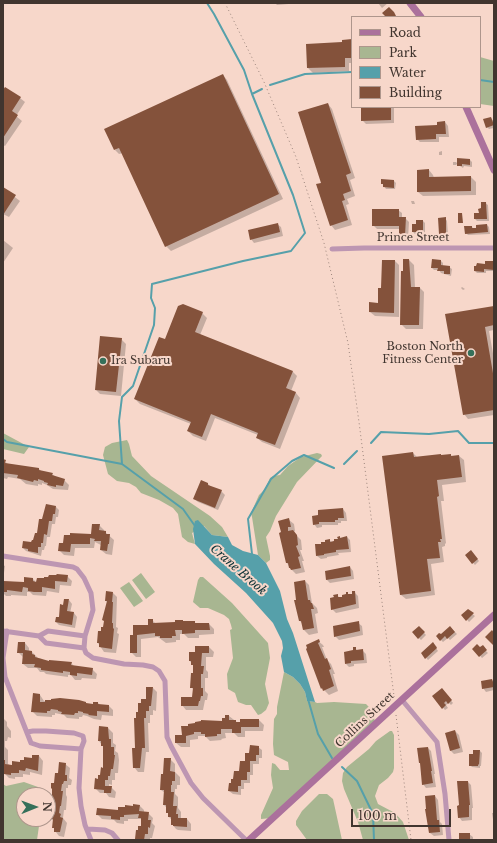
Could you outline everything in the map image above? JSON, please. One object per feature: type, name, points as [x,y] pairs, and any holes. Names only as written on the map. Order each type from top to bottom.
[{"type":"main road","points":[[410,3],[420,16]]},
{"type":"main road","points":[[466,108],[494,170]]},
{"type":"main road","name":"Collins Street","points":[[249,840],[494,615]]},
{"type":"street","name":"Prince Street","points":[[332,249],[494,248]]},
{"type":"street","points":[[3,556],[73,567],[77,570],[88,585],[93,604],[92,615],[85,636],[84,648],[86,653],[93,658],[124,664],[143,665],[153,668],[159,672],[165,681],[168,737],[171,746],[192,783],[203,798],[246,840]]},
{"type":"street","points":[[81,749],[40,746],[31,743],[6,677],[3,658],[5,631],[40,636],[48,631],[85,636]]},
{"type":"street","points":[[40,636],[46,643],[84,648]]},
{"type":"street","points":[[402,700],[437,742],[445,794],[449,840]]},
{"type":"street","points":[[27,732],[33,730],[46,730],[74,733],[83,736],[84,741],[81,749],[80,794],[81,806],[91,840]]},
{"type":"street","points":[[88,829],[105,830],[112,833],[118,840]]},
{"type":"path","points":[[224,3],[264,82],[296,156],[324,243],[348,344],[360,422],[411,840]]},
{"type":"green space","points":[[481,57],[494,61],[494,106],[481,104]]},
{"type":"green space","points":[[3,433],[29,447],[24,454],[3,449]]},
{"type":"green space","points":[[127,440],[132,456],[151,476],[210,516],[222,527],[228,537],[212,535],[204,526],[192,533],[195,544],[188,542],[182,537],[178,514],[173,508],[159,500],[141,493],[136,487],[129,483],[117,481],[108,474],[103,455],[105,447],[112,443]]},
{"type":"green space","points":[[317,453],[321,454],[322,456],[297,482],[276,516],[266,537],[270,560],[266,563],[258,555],[251,513],[259,495],[265,489],[270,478],[280,475],[288,466],[301,457]]},
{"type":"green space","points":[[141,573],[155,592],[146,599],[132,580]]},
{"type":"green space","points":[[200,577],[203,577],[232,603],[268,643],[270,658],[265,684],[269,703],[266,710],[261,714],[258,715],[251,705],[238,702],[235,693],[228,689],[227,674],[233,658],[230,630],[232,629],[231,625],[229,619],[224,615],[208,608],[200,608],[193,602]]},
{"type":"green space","points":[[129,582],[143,601],[134,607],[120,588]]},
{"type":"green space","points":[[284,672],[293,677],[300,684],[305,692],[307,701],[317,703],[334,702],[366,704],[373,711],[375,723],[272,818],[261,819],[261,815],[273,788],[271,775],[272,763],[275,764],[280,770],[289,770],[288,762],[274,755],[273,744],[274,719],[277,714]]},
{"type":"green space","points":[[392,731],[394,735],[394,768],[393,772],[388,778],[379,785],[375,796],[378,804],[395,813],[403,822],[409,840],[363,840],[358,822],[344,789],[342,781],[343,773],[347,767],[369,749],[376,741]]},
{"type":"green space","points":[[24,782],[38,787],[16,787],[16,827],[39,827],[37,840],[3,840],[3,784],[6,786]]},
{"type":"green space","points":[[319,794],[327,794],[333,799],[342,840],[307,840],[296,825],[296,821],[302,811]]},
{"type":"water","points":[[198,520],[212,535],[228,537],[232,545],[243,551],[258,555],[266,563],[280,591],[287,619],[293,633],[315,702],[307,701],[305,692],[300,684],[293,677],[284,672],[281,656],[283,648],[282,641],[273,623],[246,593],[214,564],[195,544],[193,529],[195,521]]},
{"type":"building","points":[[389,7],[396,16],[385,16],[382,13]]},
{"type":"building","points":[[351,39],[351,58],[345,58],[345,67],[307,68],[306,44],[342,42],[342,40]]},
{"type":"building","points":[[223,74],[279,194],[165,247],[119,148],[114,150],[104,129]]},
{"type":"building","points":[[5,87],[21,97],[12,111],[18,115],[3,138],[3,90]]},
{"type":"building","points":[[328,103],[351,173],[346,175],[351,191],[343,194],[345,200],[342,201],[348,220],[330,226],[316,184],[321,183],[298,112]]},
{"type":"building","points":[[361,108],[391,108],[391,120],[361,121]]},
{"type":"building","points":[[491,117],[494,125],[486,128],[483,119]]},
{"type":"building","points":[[445,121],[446,134],[436,134],[436,139],[416,140],[415,126],[437,125],[437,122]]},
{"type":"building","points":[[457,158],[470,159],[470,165],[462,164],[462,166],[457,166]]},
{"type":"building","points":[[429,169],[429,177],[471,176],[471,191],[417,192],[417,170]]},
{"type":"building","points":[[381,179],[394,180],[394,188],[383,187],[383,184],[381,184]]},
{"type":"building","points":[[3,187],[16,195],[3,215]]},
{"type":"building","points":[[481,202],[486,202],[487,219],[474,219],[474,213],[479,213],[478,209],[481,208]]},
{"type":"building","points":[[372,209],[399,209],[399,217],[406,217],[405,236],[399,236],[399,226],[372,226]]},
{"type":"building","points":[[458,213],[462,213],[463,223],[458,223]]},
{"type":"building","points":[[446,217],[446,234],[439,234],[438,218]]},
{"type":"building","points":[[416,220],[423,220],[423,232],[412,232],[412,224],[416,224]]},
{"type":"building","points":[[278,223],[280,232],[250,240],[248,230]]},
{"type":"building","points":[[487,224],[488,232],[465,234],[464,226],[472,226],[472,228],[476,228],[476,225]]},
{"type":"building","points":[[403,259],[409,259],[411,287],[420,287],[419,325],[400,325],[401,271],[403,271]]},
{"type":"building","points":[[432,259],[441,260],[441,265],[450,266],[450,274],[444,274],[444,271],[437,271],[438,268],[431,268]]},
{"type":"building","points":[[382,260],[395,260],[394,313],[369,312],[369,302],[378,303],[378,288],[381,288]]},
{"type":"building","points":[[485,261],[494,261],[494,270],[484,269],[484,272],[474,271],[474,266],[476,266],[477,263],[485,264]]},
{"type":"building","points":[[183,304],[203,312],[195,332],[293,371],[286,388],[296,392],[275,445],[256,438],[258,433],[211,414],[202,437],[187,431],[191,422],[134,399],[159,337],[165,339],[178,306]]},
{"type":"building","name":"Boston North Fitness Center","points":[[494,306],[494,325],[485,327],[494,379],[494,410],[463,415],[445,314]]},
{"type":"building","points":[[100,336],[122,338],[116,392],[95,390]]},
{"type":"building","points":[[413,452],[414,457],[441,454],[451,454],[451,456],[459,455],[462,477],[437,480],[439,496],[437,497],[442,539],[440,539],[441,542],[438,542],[440,558],[427,559],[431,591],[400,595],[382,456]]},
{"type":"building","points":[[3,459],[6,460],[5,463],[39,468],[39,470],[53,473],[52,475],[65,479],[63,486],[56,485],[56,487],[47,485],[48,483],[38,479],[38,481],[34,480],[33,482],[17,478],[18,475],[3,473]]},
{"type":"building","points":[[201,480],[208,483],[208,485],[222,490],[215,508],[193,499]]},
{"type":"building","points":[[46,504],[56,506],[52,521],[49,521],[47,535],[44,534],[43,543],[41,543],[41,547],[38,547],[38,553],[28,551],[28,549],[22,548],[23,541],[31,542],[33,540],[35,533],[37,533],[39,519],[42,519]]},
{"type":"building","points":[[343,508],[344,518],[338,518],[335,522],[319,522],[319,524],[313,525],[312,516],[318,515],[318,510]]},
{"type":"building","points":[[289,518],[291,527],[288,527],[288,531],[293,530],[297,535],[298,545],[296,546],[300,556],[298,557],[301,568],[291,570],[288,563],[286,563],[279,533],[281,532],[278,521]]},
{"type":"building","points":[[92,524],[100,524],[99,530],[106,531],[106,534],[110,534],[107,551],[100,550],[101,541],[94,541],[95,539],[90,538],[90,544],[71,544],[70,552],[58,551],[59,543],[63,543],[64,535],[70,535],[70,533],[91,534]]},
{"type":"building","points":[[340,536],[340,538],[347,536],[349,549],[336,550],[336,552],[316,556],[315,544],[321,544],[321,542],[325,542],[325,540],[330,539],[330,542],[334,541],[334,539],[338,539],[337,537]]},
{"type":"building","points":[[471,550],[478,559],[472,564],[465,555]]},
{"type":"building","points":[[350,566],[351,576],[326,580],[325,571]]},
{"type":"building","points":[[49,575],[68,575],[67,582],[55,581],[55,589],[42,587],[42,592],[34,592],[28,591],[28,588],[23,587],[22,592],[7,590],[7,592],[3,592],[3,581],[24,582],[24,577],[33,578],[33,581],[36,582],[37,578],[44,578],[48,577]]},
{"type":"building","points":[[305,580],[308,600],[312,603],[314,609],[311,609],[314,628],[303,630],[301,621],[299,621],[294,600],[296,600],[294,582]]},
{"type":"building","points":[[106,591],[113,592],[112,623],[114,629],[112,649],[99,647],[99,643],[97,643],[98,631],[101,631],[101,627],[103,627],[104,621],[102,620],[107,601],[105,601]]},
{"type":"building","points":[[352,591],[355,591],[356,604],[331,610],[330,598],[334,597],[333,595],[338,594],[338,597],[342,597],[342,595],[346,594],[346,592],[348,592],[348,594],[352,594]]},
{"type":"building","points":[[64,599],[69,599],[67,611],[74,612],[72,625],[55,622],[56,617],[59,617],[60,604],[63,605]]},
{"type":"building","points":[[468,609],[474,613],[466,621],[461,615]]},
{"type":"building","points":[[148,619],[153,619],[153,623],[183,620],[195,621],[195,623],[209,623],[210,630],[195,630],[195,633],[182,634],[182,630],[175,630],[176,636],[172,636],[172,638],[160,638],[160,636],[155,636],[155,633],[137,635],[137,653],[130,653],[130,635],[133,635],[133,625],[148,625]]},
{"type":"building","points":[[359,621],[360,631],[334,637],[333,626]]},
{"type":"building","points":[[419,626],[425,632],[418,639],[412,632]]},
{"type":"building","points":[[450,626],[455,632],[447,639],[445,636],[440,641],[436,636],[439,633],[441,634]]},
{"type":"building","points":[[492,630],[494,633],[493,645],[485,637]]},
{"type":"building","points":[[319,639],[320,642],[318,643],[325,659],[327,658],[331,669],[329,670],[334,686],[323,691],[306,649],[306,645]]},
{"type":"building","points":[[18,642],[25,642],[25,650],[32,651],[32,654],[35,655],[35,657],[49,661],[72,662],[71,665],[93,668],[92,675],[77,673],[77,676],[70,675],[70,672],[63,671],[63,673],[41,670],[41,668],[34,667],[35,664],[22,664],[23,653],[17,653]]},
{"type":"building","points":[[433,642],[437,648],[425,659],[421,653]]},
{"type":"building","points":[[477,644],[480,647],[483,645],[487,650],[479,657],[472,649]]},
{"type":"building","points":[[195,646],[209,646],[209,653],[202,653],[201,666],[204,666],[203,674],[201,674],[201,688],[203,688],[203,696],[201,696],[198,706],[181,706],[181,697],[192,697],[193,688],[190,688],[193,665],[191,665],[191,661],[189,661],[189,652],[195,652]]},
{"type":"building","points":[[353,647],[356,647],[356,650],[363,649],[364,660],[351,661],[351,663],[345,664],[344,652],[353,650]]},
{"type":"building","points":[[492,679],[494,682],[494,687],[482,689],[481,681]]},
{"type":"building","points":[[146,687],[153,687],[151,706],[149,706],[149,711],[146,711],[146,718],[144,718],[145,748],[142,748],[140,768],[133,768],[132,748],[135,748],[134,718],[136,718],[136,712],[138,712],[138,703],[141,703],[141,699],[146,699]]},
{"type":"building","points":[[442,688],[452,700],[448,704],[446,701],[444,703],[446,705],[442,709],[432,696]]},
{"type":"building","points":[[33,693],[40,694],[40,702],[60,698],[79,700],[93,704],[93,702],[98,702],[98,704],[109,705],[109,712],[97,711],[97,716],[88,715],[89,714],[78,711],[78,713],[75,713],[74,715],[61,714],[62,712],[58,710],[51,709],[50,711],[47,711],[47,713],[31,712]]},
{"type":"building","points":[[225,715],[229,715],[229,720],[236,720],[236,722],[240,722],[240,719],[259,719],[259,727],[241,727],[241,733],[232,733],[232,729],[221,729],[221,734],[217,734],[217,736],[205,737],[205,734],[201,734],[201,732],[194,732],[194,734],[186,736],[186,743],[175,743],[175,735],[182,735],[181,726],[188,726],[188,724],[201,720],[222,721],[222,718],[225,718]]},
{"type":"building","points":[[99,726],[108,727],[111,747],[114,747],[115,755],[113,769],[111,769],[108,780],[105,780],[105,786],[112,786],[111,793],[104,793],[104,790],[94,789],[95,778],[98,779],[101,767],[103,768],[103,746],[101,746],[101,741],[98,741]]},
{"type":"building","points":[[455,730],[460,748],[450,751],[445,733]]},
{"type":"building","points":[[250,745],[259,746],[259,755],[256,755],[256,761],[250,761],[250,772],[247,772],[247,780],[241,780],[241,786],[238,786],[238,792],[228,791],[229,783],[231,783],[231,779],[233,779],[234,771],[239,771],[240,761],[245,761],[245,753],[249,753]]},
{"type":"building","points":[[428,747],[433,783],[422,785],[417,748]]},
{"type":"building","points":[[473,750],[480,750],[478,766],[469,766],[469,754],[473,754]]},
{"type":"building","points":[[32,755],[39,755],[38,771],[26,768],[25,771],[19,770],[19,773],[11,773],[11,775],[4,774],[3,760],[5,760],[5,764],[12,765],[12,761],[20,762],[20,760],[24,760],[24,757],[32,758]]},
{"type":"building","points":[[164,758],[171,758],[170,771],[175,772],[175,781],[172,781],[171,785],[171,792],[174,792],[173,806],[177,806],[176,814],[178,814],[178,818],[187,818],[187,827],[171,825],[171,817],[168,817],[168,813],[166,813],[166,805],[163,805],[164,790],[160,790]]},
{"type":"building","points":[[59,762],[66,763],[65,775],[67,775],[67,781],[64,781],[62,784],[61,791],[63,791],[59,813],[61,814],[60,817],[63,818],[60,832],[54,832],[54,828],[52,828],[56,827],[56,787],[51,787],[51,783],[54,783],[55,773],[58,773]]},
{"type":"building","points":[[457,781],[468,781],[470,805],[469,817],[458,818],[457,806],[459,805]]},
{"type":"building","points":[[435,795],[437,820],[439,820],[440,832],[429,833],[425,809],[425,796]]},
{"type":"building","points":[[133,804],[140,805],[139,811],[149,812],[148,820],[151,820],[150,828],[148,827],[148,834],[145,834],[144,840],[135,839],[136,830],[138,830],[138,826],[141,826],[141,818],[138,818],[139,814],[124,815],[124,817],[120,817],[120,820],[111,819],[111,816],[96,815],[97,808],[118,810],[118,807],[125,807],[125,805],[133,806]]},
{"type":"building","points":[[459,833],[470,833],[470,840],[459,840]]},
{"type":"waterway","points":[[122,464],[119,421],[122,397],[133,386],[154,325],[155,308],[151,298],[152,284],[243,261],[291,251],[305,233],[293,195],[252,94],[244,70],[207,3]]},
{"type":"waterway","points":[[270,85],[305,74],[351,72]]},
{"type":"waterway","points":[[481,80],[494,82]]},
{"type":"waterway","points":[[252,94],[262,89]]},
{"type":"waterway","points":[[371,443],[381,432],[429,434],[458,431],[469,443],[494,443]]},
{"type":"waterway","name":"Crane Brook","points":[[3,439],[7,442],[122,464],[183,509],[195,526]]},
{"type":"waterway","points":[[344,464],[357,451]]},
{"type":"waterway","points":[[252,554],[248,519],[271,479],[292,461],[304,455],[334,468]]},
{"type":"waterway","name":"Crane Brook","points":[[308,699],[318,734],[332,758]]},
{"type":"waterway","name":"Crane Brook","points":[[342,767],[357,781],[373,814],[374,840]]},
{"type":"place","name":"Boston North Fitness Center","points":[[471,353]]},
{"type":"place","name":"Ira Subaru","points":[[103,361]]}]
